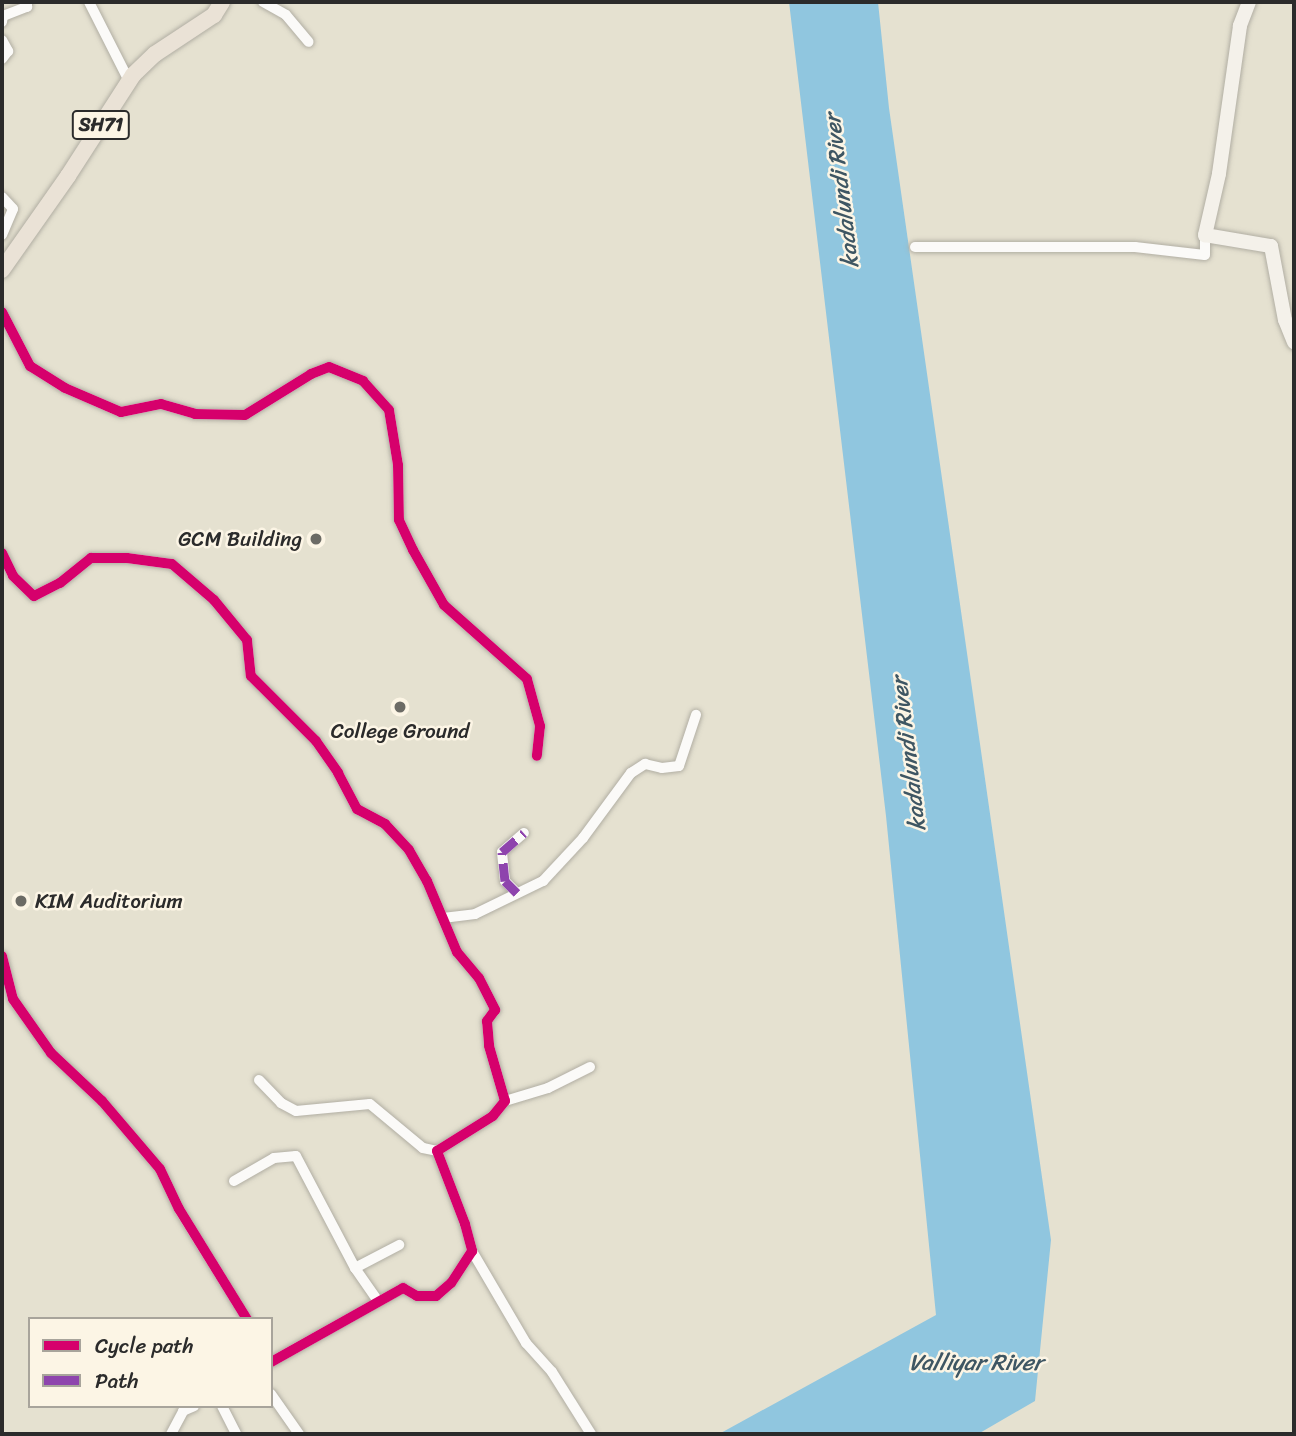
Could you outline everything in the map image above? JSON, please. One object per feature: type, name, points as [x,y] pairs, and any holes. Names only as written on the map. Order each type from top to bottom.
[{"type":"main road","name":"SH71","points":[[2,270],[68,176],[129,81],[155,54],[214,15],[222,2]]},
{"type":"main road","points":[[1249,2],[1240,26],[1219,174],[1205,235],[1271,246],[1285,320],[1294,342]]},
{"type":"street","points":[[2,22],[3,16],[27,7],[27,2]]},
{"type":"street","points":[[89,2],[129,81]]},
{"type":"street","points":[[263,2],[286,15],[309,42]]},
{"type":"street","points":[[2,40],[8,51],[2,59]]},
{"type":"street","points":[[2,197],[12,209],[2,235]]},
{"type":"street","points":[[915,247],[1135,247],[1205,255],[1205,235]]},
{"type":"street","points":[[2,312],[30,366],[74,393],[121,412],[161,404],[195,414],[245,415],[310,374],[329,367],[363,381],[389,410],[398,465],[399,520],[412,550],[444,605],[527,679],[540,726],[537,756]]},
{"type":"street","points":[[2,553],[13,576],[34,596],[60,583],[91,558],[127,558],[172,564],[214,600],[247,640],[251,676],[316,741],[338,773],[357,809],[385,824],[409,850],[457,952],[479,978],[495,1010],[487,1021],[489,1046],[505,1101]]},
{"type":"street","points":[[443,918],[475,914],[543,881],[566,858],[631,773],[645,764],[662,768],[679,766],[696,715]]},
{"type":"street","points":[[517,893],[505,881],[502,852],[524,833]]},
{"type":"street","points":[[2,956],[13,999],[51,1053],[102,1101],[160,1169],[179,1209],[246,1317]]},
{"type":"street","points":[[259,1080],[281,1103],[296,1111],[370,1104],[423,1148],[437,1151],[493,1116],[505,1101],[548,1088],[590,1067]]},
{"type":"street","points":[[437,1151],[462,1213],[472,1251],[526,1343],[552,1372],[591,1434]]},
{"type":"street","points":[[234,1181],[274,1158],[296,1156],[355,1268],[378,1301]]},
{"type":"street","points":[[355,1268],[398,1245]]},
{"type":"street","points":[[273,1360],[403,1288],[417,1296],[436,1296],[451,1283],[472,1251]]},
{"type":"street","points":[[273,1397],[299,1434]]},
{"type":"street","points":[[171,1434],[183,1411],[190,1408]]},
{"type":"street","points":[[223,1408],[236,1434]]},
{"type":"water","name":"Valliyar River","points":[[789,2],[878,2],[889,108],[1051,1240],[1035,1401],[978,1434],[719,1434],[936,1315],[886,816]]},
{"type":"marked path","points":[[517,893],[505,881],[502,852],[524,833]]},
{"type":"cycle path","points":[[2,312],[30,366],[65,388],[121,412],[161,404],[195,414],[245,415],[311,374],[329,367],[363,381],[389,410],[398,465],[399,520],[444,605],[527,679],[540,726],[537,756]]},
{"type":"cycle path","points":[[2,553],[13,576],[34,596],[60,583],[91,558],[127,558],[172,564],[214,600],[247,640],[251,676],[316,741],[338,773],[357,809],[385,824],[409,850],[427,881],[457,952],[479,978],[495,1010],[487,1021],[489,1046],[505,1101],[493,1116],[437,1151],[465,1224],[472,1251],[451,1283],[436,1296],[417,1296],[403,1288],[273,1361]]},
{"type":"cycle path","points":[[2,956],[13,999],[51,1053],[102,1101],[160,1169],[179,1209],[246,1317]]},
{"type":"place","name":"GCM Building","points":[[316,539]]},
{"type":"place","name":"College Ground","points":[[400,707]]},
{"type":"place","name":"KIM Auditorium","points":[[21,901]]},
{"type":"water label","name":"kadalundi River","points":[[842,191]]},
{"type":"water label","name":"kadalundi River","points":[[909,754]]}]
